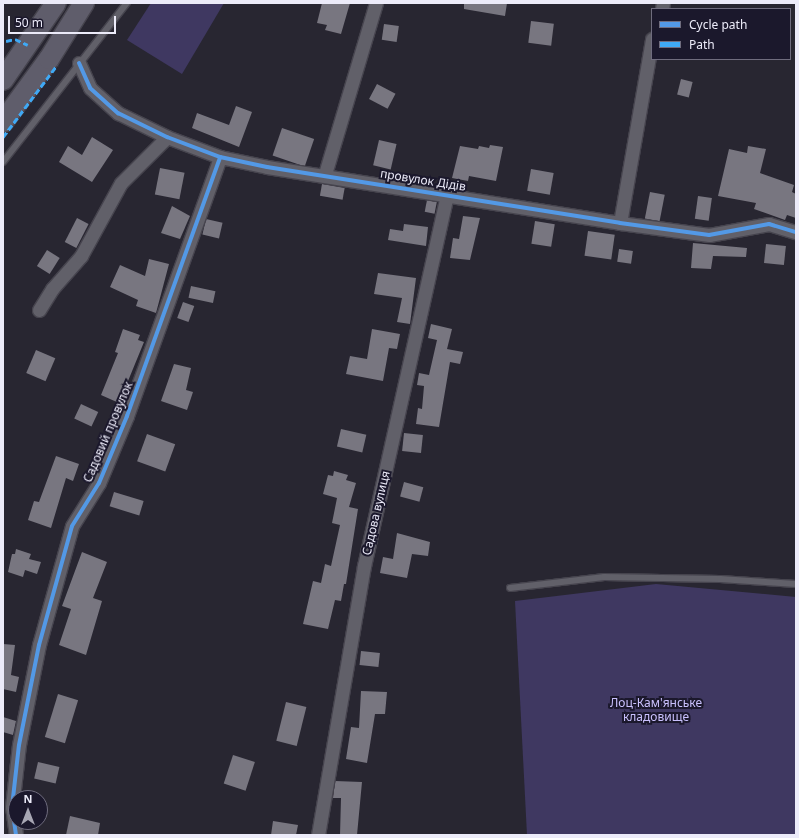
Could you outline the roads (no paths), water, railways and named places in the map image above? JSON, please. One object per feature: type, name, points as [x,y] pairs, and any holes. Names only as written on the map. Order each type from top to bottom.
[{"type":"main road","points":[[3,80],[56,3]]},
{"type":"main road","points":[[3,122],[49,59],[84,3]]},
{"type":"street","points":[[325,174],[376,3]]},
{"type":"street","points":[[620,223],[651,45]]},
{"type":"street","name":"провулок Дідів","points":[[79,63],[90,88],[118,112],[167,137],[220,157],[267,167],[325,174],[620,223],[709,235],[769,224],[796,232]]},
{"type":"street","points":[[39,310],[52,289],[81,256],[121,183],[167,137]]},
{"type":"street","name":"Садовий провулок","points":[[16,835],[12,807],[19,745],[39,645],[72,526],[99,483],[127,416],[220,157]]},
{"type":"street","name":"Садова вулиця","points":[[318,835],[364,566],[447,194]]},
{"type":"lane","points":[[3,162],[127,3]]},
{"type":"lane","points":[[510,588],[604,577],[720,579],[796,584]]},
{"type":"park label","name":"Лоц-Кам'янcьке кладовище","points":[[656,710]]}]
